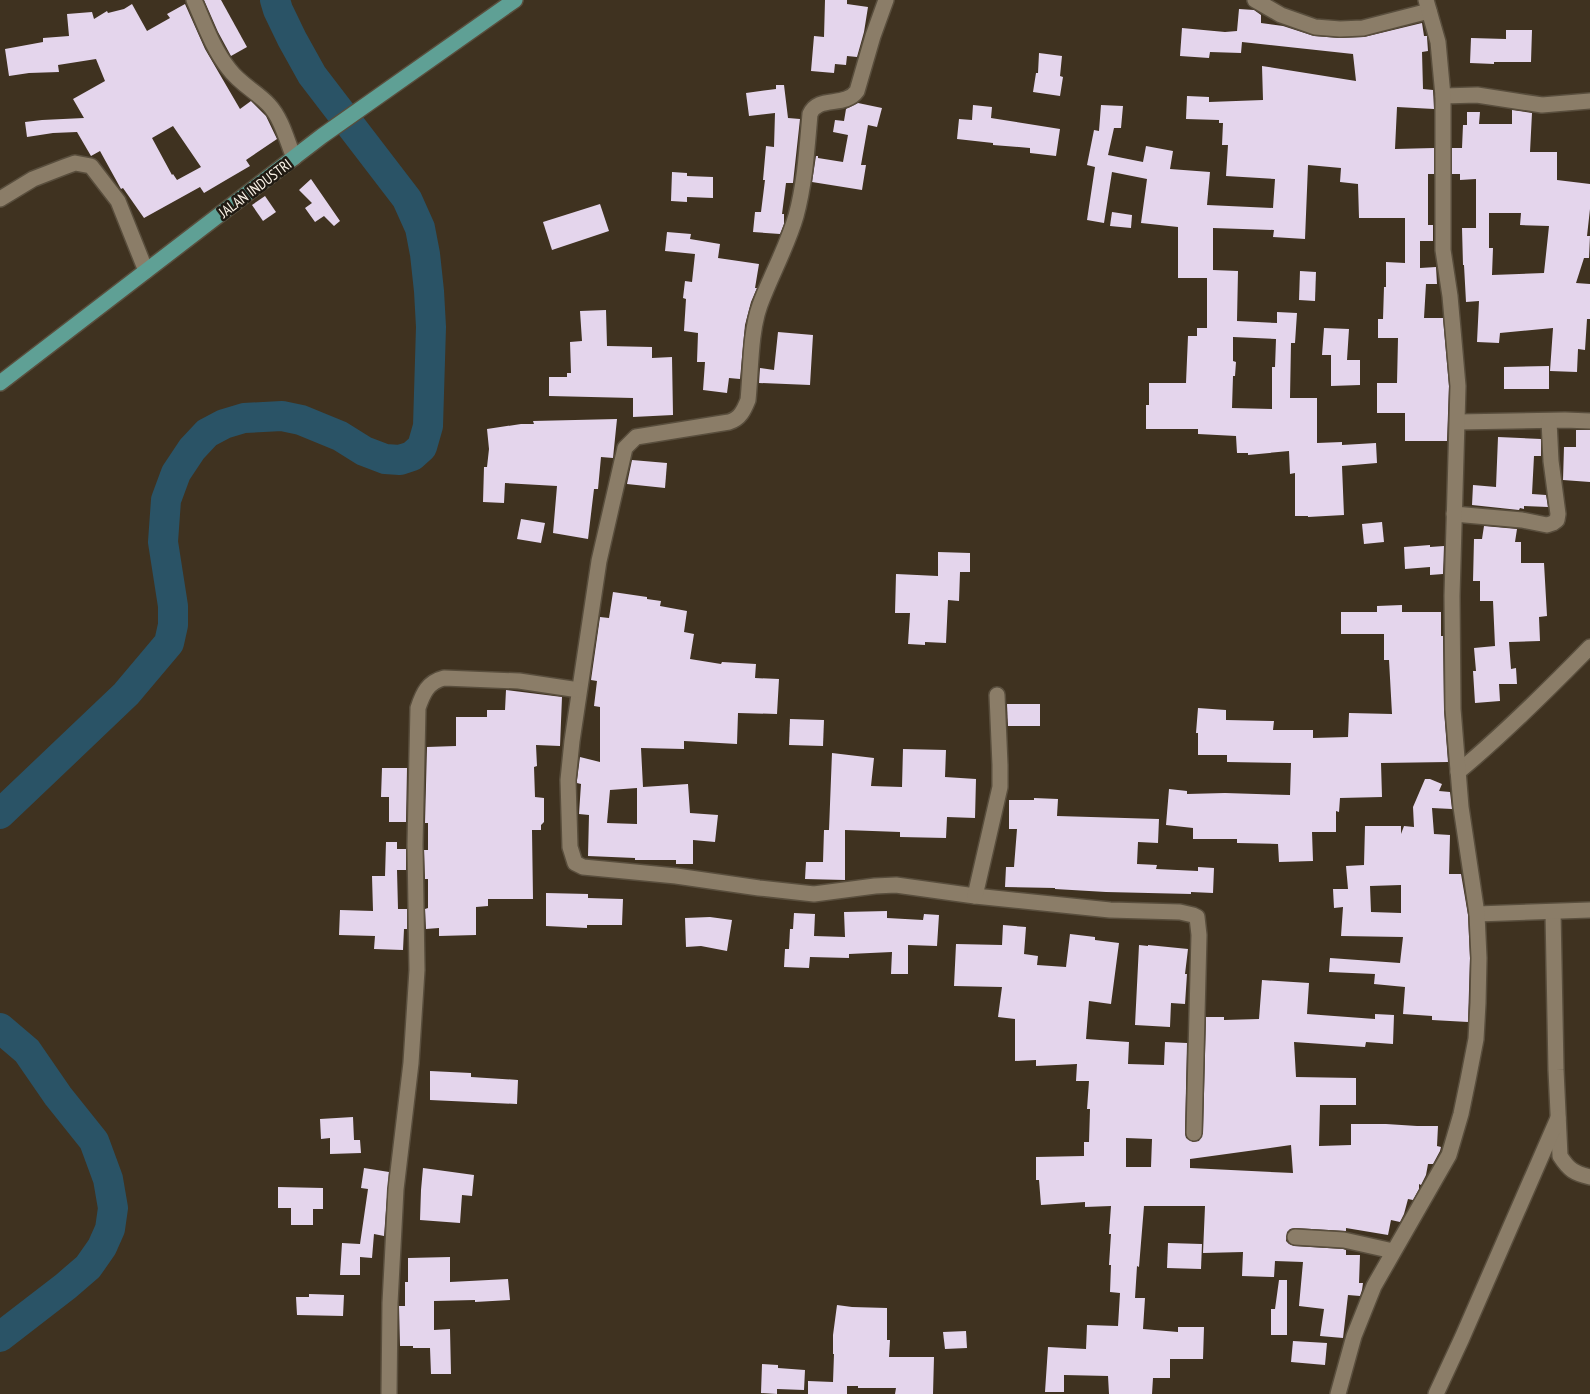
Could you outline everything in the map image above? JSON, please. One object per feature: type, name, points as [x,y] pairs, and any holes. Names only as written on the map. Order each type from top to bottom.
[{"type":"main road","name":"JALAN INDUSTRI","points":[[0,383],[322,136],[515,0]]},
{"type":"street","points":[[194,0],[216,49],[228,69],[239,81],[270,106],[276,115],[294,158]]},
{"type":"street","points":[[886,0],[856,91],[852,97],[844,100],[819,104],[813,108],[810,114],[802,190],[790,236],[760,306],[755,326],[748,400],[745,410],[735,420],[730,422],[636,437],[625,448],[599,561],[579,690],[568,780],[570,847],[575,863],[583,867],[676,876],[814,894],[896,885],[975,896],[1110,910],[1193,914],[1197,917],[1199,935],[1194,1133]]},
{"type":"street","points":[[1255,0],[1281,15],[1315,26],[1340,29],[1363,28],[1427,5],[1438,42],[1443,96],[1443,250],[1450,296],[1458,386],[1452,596],[1453,709],[1461,807],[1477,914],[1480,958],[1476,1040],[1461,1114],[1449,1155],[1420,1208],[1393,1251],[1364,1307],[1338,1394]]},
{"type":"street","points":[[1443,96],[1478,95],[1542,105],[1590,101]]},
{"type":"street","points":[[0,199],[33,179],[64,166],[75,163],[91,166],[118,201],[146,271]]},
{"type":"street","points":[[1454,514],[1522,520],[1547,525],[1557,520],[1549,421]]},
{"type":"street","points":[[1458,422],[1590,421]]},
{"type":"street","points":[[1458,772],[1490,746],[1590,647]]},
{"type":"street","points":[[388,1394],[390,1303],[396,1189],[411,1063],[417,979],[415,845],[418,708],[426,688],[436,680],[444,678],[519,681],[579,690]]},
{"type":"street","points":[[975,896],[1000,786],[997,695]]},
{"type":"street","points":[[1477,914],[1590,910]]},
{"type":"street","points":[[1553,912],[1556,1070],[1560,1156],[1567,1167],[1576,1173],[1590,1177]]},
{"type":"street","points":[[1436,1394],[1558,1118]]},
{"type":"street","points":[[1295,1236],[1344,1240],[1393,1251]]},
{"type":"building","points":[[204,0],[221,0],[247,47],[231,56]]},
{"type":"building","points":[[825,0],[847,0],[847,4],[868,7],[857,57],[847,56],[846,65],[835,64],[834,73],[811,71],[814,36],[824,37]]},
{"type":"building","points":[[132,4],[147,31],[170,18],[167,14],[185,4],[205,49],[240,109],[251,101],[266,116],[277,139],[246,160],[250,166],[204,193],[200,187],[144,218],[123,188],[121,189],[100,151],[91,156],[77,132],[27,137],[25,122],[84,118],[73,99],[105,81],[96,59],[58,65],[59,72],[9,76],[5,49],[43,42],[43,38],[69,36],[67,14],[92,12],[94,19],[107,11],[108,13],[124,9]],"holes":[[[173,126],[201,167],[177,180],[172,175],[152,138]]]},
{"type":"building","points":[[1239,9],[1254,10],[1261,15],[1261,23],[1283,26],[1314,36],[1364,37],[1422,23],[1424,36],[1427,36],[1428,51],[1422,52],[1423,89],[1433,90],[1434,109],[1397,107],[1395,149],[1434,148],[1434,174],[1428,174],[1428,225],[1433,225],[1433,241],[1420,241],[1420,268],[1436,267],[1437,284],[1426,284],[1424,318],[1443,318],[1449,386],[1447,441],[1405,441],[1405,413],[1377,413],[1377,383],[1397,383],[1398,338],[1378,338],[1378,319],[1383,319],[1386,262],[1405,263],[1405,218],[1359,218],[1358,184],[1340,182],[1341,168],[1308,165],[1305,239],[1273,237],[1274,230],[1213,228],[1213,270],[1238,271],[1237,321],[1277,323],[1277,312],[1297,313],[1295,343],[1291,343],[1290,398],[1317,398],[1317,443],[1342,442],[1342,445],[1376,443],[1377,463],[1342,466],[1344,515],[1295,516],[1295,473],[1290,474],[1289,451],[1248,455],[1248,453],[1237,453],[1236,436],[1198,434],[1198,429],[1146,429],[1146,405],[1149,405],[1149,383],[1186,383],[1188,336],[1197,336],[1197,328],[1207,328],[1207,278],[1178,278],[1178,227],[1141,223],[1147,179],[1112,172],[1104,223],[1087,220],[1095,167],[1087,165],[1094,130],[1099,131],[1101,105],[1123,106],[1121,128],[1114,128],[1108,155],[1143,162],[1146,146],[1173,151],[1170,169],[1210,172],[1207,205],[1273,208],[1275,179],[1226,176],[1228,145],[1222,145],[1223,123],[1219,123],[1219,120],[1186,119],[1187,96],[1209,97],[1209,102],[1263,100],[1262,66],[1356,81],[1353,54],[1242,42],[1241,53],[1210,52],[1209,58],[1180,56],[1182,28],[1225,32],[1237,31]],"holes":[[[1233,337],[1276,339],[1275,367],[1272,367],[1272,409],[1232,408],[1233,376],[1235,376],[1236,362],[1233,361]]]},
{"type":"building","points":[[1506,30],[1532,30],[1531,62],[1470,63],[1471,38],[1506,39]]},
{"type":"building","points":[[1039,53],[1062,56],[1060,76],[1063,77],[1060,96],[1033,92],[1036,73],[1038,73]]},
{"type":"building","points":[[776,85],[784,85],[788,118],[800,119],[793,183],[786,183],[782,214],[784,214],[784,224],[780,234],[753,232],[755,212],[761,212],[765,180],[763,180],[766,146],[774,147],[775,113],[749,116],[746,93],[776,89]]},
{"type":"building","points":[[858,103],[882,108],[877,127],[868,125],[861,165],[866,165],[862,190],[812,182],[816,156],[818,158],[843,162],[848,135],[833,132],[835,120],[844,121],[846,109]]},
{"type":"building","points":[[973,105],[992,107],[991,118],[1060,129],[1056,156],[1030,153],[1030,148],[993,145],[993,143],[957,139],[959,119],[972,120]]},
{"type":"building","points":[[1512,110],[1532,113],[1530,152],[1557,152],[1557,180],[1590,184],[1587,236],[1590,236],[1589,258],[1584,258],[1576,283],[1590,284],[1590,319],[1587,319],[1585,350],[1578,349],[1577,372],[1550,371],[1553,328],[1500,333],[1499,343],[1477,342],[1479,301],[1466,302],[1462,228],[1476,228],[1476,179],[1460,180],[1460,174],[1452,174],[1452,148],[1462,148],[1463,125],[1467,125],[1467,112],[1480,112],[1479,124],[1512,124]],"holes":[[[1489,213],[1521,213],[1520,225],[1549,226],[1544,273],[1492,275],[1493,248],[1489,248]]]},
{"type":"building","points":[[672,172],[687,173],[687,176],[713,177],[713,198],[687,197],[687,202],[671,201]]},
{"type":"building","points":[[311,179],[340,221],[334,226],[324,216],[315,222],[305,208],[312,203],[299,190]]},
{"type":"building","points":[[265,196],[276,212],[263,221],[252,205]]},
{"type":"building","points":[[600,204],[609,231],[552,250],[543,222]]},
{"type":"building","points":[[1112,212],[1132,215],[1131,228],[1110,226]]},
{"type":"building","points":[[667,232],[691,234],[690,239],[720,244],[718,258],[759,264],[755,288],[757,288],[745,325],[740,379],[729,378],[727,393],[703,390],[705,362],[697,362],[698,333],[684,331],[686,299],[683,298],[685,281],[692,282],[695,254],[665,251]]},
{"type":"building","points":[[1300,271],[1316,272],[1315,301],[1299,300]]},
{"type":"building","points":[[606,310],[607,346],[652,347],[652,358],[672,357],[673,415],[633,417],[633,398],[549,396],[549,377],[567,377],[567,373],[571,373],[570,342],[582,341],[580,311]]},
{"type":"building","points":[[1324,328],[1349,329],[1347,360],[1360,360],[1360,385],[1331,386],[1331,355],[1322,355]]},
{"type":"building","points":[[778,332],[813,335],[810,385],[759,383],[760,368],[774,370]]},
{"type":"building","points":[[1549,366],[1549,389],[1504,389],[1504,367]]},
{"type":"building","points":[[617,419],[613,458],[601,457],[598,489],[594,489],[588,539],[553,533],[557,486],[505,483],[504,503],[483,502],[484,467],[487,467],[489,449],[487,429],[534,424],[533,421]]},
{"type":"building","points":[[1576,430],[1590,430],[1590,482],[1563,480],[1564,447],[1576,447]]},
{"type":"building","points":[[1498,437],[1541,439],[1541,456],[1534,456],[1532,494],[1546,495],[1548,507],[1524,506],[1524,509],[1520,508],[1519,510],[1472,505],[1473,485],[1496,487]]},
{"type":"building","points":[[632,460],[667,463],[665,488],[627,484]]},
{"type":"building","points":[[521,519],[545,523],[541,543],[517,539]]},
{"type":"building","points":[[1382,522],[1384,542],[1364,544],[1362,524]]},
{"type":"building","points":[[1484,526],[1517,529],[1515,542],[1521,542],[1521,563],[1544,563],[1547,616],[1539,617],[1540,641],[1509,642],[1511,669],[1516,668],[1517,684],[1499,684],[1500,701],[1475,703],[1473,671],[1476,671],[1474,648],[1495,646],[1493,601],[1480,601],[1480,581],[1473,581],[1474,539],[1482,539]]},
{"type":"building","points":[[1430,545],[1430,547],[1444,546],[1443,574],[1430,575],[1430,567],[1405,569],[1404,547]]},
{"type":"building","points":[[938,552],[970,553],[970,572],[960,572],[959,601],[948,600],[946,643],[925,642],[925,645],[908,644],[910,613],[895,613],[896,574],[938,576]]},
{"type":"building","points":[[613,592],[661,601],[660,606],[687,611],[684,632],[694,634],[690,659],[721,664],[722,662],[756,664],[755,678],[779,679],[777,714],[738,713],[737,744],[684,741],[684,749],[641,748],[643,787],[688,784],[690,813],[718,815],[715,842],[693,840],[693,864],[676,864],[676,860],[635,860],[635,858],[588,856],[589,815],[579,814],[581,784],[577,783],[577,780],[580,757],[600,762],[600,707],[594,706],[597,681],[591,680],[600,617],[609,618]],"holes":[[[637,788],[637,824],[607,823],[610,790]]]},
{"type":"building","points":[[1402,605],[1402,612],[1441,612],[1444,710],[1448,762],[1381,763],[1382,797],[1340,798],[1339,812],[1336,811],[1336,832],[1312,832],[1313,861],[1279,862],[1278,844],[1237,843],[1237,839],[1193,839],[1193,828],[1166,825],[1169,789],[1187,791],[1187,794],[1290,795],[1291,763],[1227,762],[1227,755],[1198,755],[1198,733],[1196,733],[1198,708],[1226,710],[1226,720],[1274,721],[1273,730],[1313,730],[1313,738],[1348,737],[1349,713],[1392,714],[1389,660],[1384,660],[1384,634],[1341,634],[1341,612],[1377,612],[1377,606]]},
{"type":"building","points":[[506,690],[562,697],[560,746],[536,745],[537,766],[534,767],[535,797],[544,798],[544,822],[541,825],[541,830],[532,830],[533,899],[488,899],[488,906],[476,907],[476,935],[439,936],[439,928],[426,929],[425,909],[428,908],[428,879],[425,879],[424,850],[428,850],[428,823],[425,823],[427,747],[456,746],[456,717],[487,717],[487,710],[505,710]]},
{"type":"building","points":[[1007,704],[1040,704],[1040,726],[1008,726]]},
{"type":"building","points":[[790,719],[824,720],[823,746],[789,745]]},
{"type":"building","points":[[903,749],[946,750],[945,777],[976,779],[975,818],[947,817],[946,838],[900,837],[900,832],[845,830],[845,880],[805,879],[806,862],[823,862],[824,830],[829,830],[832,753],[874,758],[871,786],[902,787]]},
{"type":"building","points":[[382,768],[407,768],[406,822],[389,822],[389,797],[381,797]]},
{"type":"building","points":[[1425,779],[1442,784],[1439,791],[1450,792],[1452,809],[1432,808],[1434,834],[1450,835],[1449,874],[1461,874],[1468,915],[1470,958],[1468,1022],[1432,1020],[1432,1016],[1403,1014],[1405,987],[1374,984],[1375,974],[1329,972],[1330,958],[1400,963],[1403,937],[1341,936],[1343,907],[1334,908],[1333,889],[1348,889],[1346,866],[1364,865],[1365,826],[1401,826],[1401,834],[1404,826],[1414,827],[1413,807]],"holes":[[[1401,885],[1401,913],[1371,912],[1370,886]]]},
{"type":"building","points":[[1034,798],[1058,799],[1057,816],[1159,819],[1158,843],[1138,842],[1137,864],[1157,865],[1156,869],[1198,871],[1198,867],[1214,868],[1213,893],[1106,892],[1005,887],[1006,867],[1014,867],[1017,829],[1009,829],[1009,800],[1034,800]]},
{"type":"building","points":[[386,842],[397,842],[397,849],[406,849],[406,870],[397,870],[398,909],[407,909],[407,929],[404,929],[403,950],[374,949],[375,936],[339,935],[340,910],[373,911],[372,876],[385,876]]},
{"type":"building","points":[[546,893],[588,894],[588,898],[623,899],[622,925],[587,925],[587,928],[546,926]]},
{"type":"building","points":[[887,911],[887,918],[923,920],[924,914],[939,915],[937,946],[908,945],[908,974],[891,974],[892,952],[849,954],[849,958],[810,957],[809,968],[784,967],[785,949],[789,949],[790,929],[793,929],[794,913],[815,914],[814,936],[845,937],[844,912]]},
{"type":"building","points":[[710,917],[732,920],[727,951],[701,946],[686,947],[685,918]]},
{"type":"building","points":[[1003,925],[1026,927],[1024,954],[1038,956],[1037,965],[1066,967],[1070,934],[1095,937],[1095,940],[1119,943],[1111,1004],[1089,1001],[1086,1039],[1129,1042],[1128,1064],[1164,1065],[1165,1042],[1187,1043],[1185,1133],[1186,1138],[1193,1142],[1199,1141],[1203,1133],[1206,1017],[1224,1017],[1224,1020],[1259,1019],[1262,980],[1309,983],[1307,1014],[1375,1019],[1375,1014],[1394,1015],[1393,1044],[1366,1042],[1365,1047],[1294,1042],[1296,1077],[1356,1078],[1356,1105],[1320,1105],[1319,1146],[1351,1145],[1351,1124],[1438,1126],[1437,1146],[1441,1147],[1440,1151],[1433,1164],[1428,1164],[1426,1175],[1421,1185],[1419,1184],[1419,1189],[1413,1200],[1408,1199],[1400,1222],[1391,1220],[1388,1235],[1346,1228],[1346,1231],[1295,1228],[1287,1232],[1286,1241],[1294,1246],[1343,1249],[1346,1250],[1346,1255],[1360,1255],[1359,1283],[1363,1283],[1362,1290],[1360,1296],[1348,1295],[1343,1338],[1320,1336],[1324,1309],[1299,1306],[1303,1262],[1275,1261],[1274,1277],[1242,1276],[1243,1252],[1203,1253],[1205,1206],[1144,1206],[1135,1298],[1145,1298],[1143,1329],[1178,1332],[1178,1327],[1204,1327],[1203,1359],[1170,1359],[1170,1378],[1153,1378],[1152,1394],[1109,1394],[1108,1376],[1064,1375],[1064,1392],[1045,1392],[1048,1347],[1086,1349],[1087,1325],[1118,1326],[1120,1293],[1110,1292],[1111,1234],[1109,1234],[1111,1206],[1085,1207],[1085,1202],[1041,1205],[1039,1180],[1036,1180],[1036,1157],[1084,1156],[1084,1142],[1089,1142],[1090,1109],[1087,1109],[1089,1081],[1076,1081],[1077,1064],[1036,1066],[1036,1060],[1015,1061],[1015,1019],[998,1017],[1002,987],[954,986],[956,944],[1002,945]],"holes":[[[1126,1138],[1152,1139],[1151,1167],[1126,1167]],[[1291,1145],[1293,1173],[1190,1168],[1190,1159]]]},
{"type":"building","points":[[1139,945],[1188,949],[1185,974],[1187,974],[1185,1004],[1171,1003],[1170,1027],[1135,1025]]},
{"type":"building","points":[[430,1071],[471,1073],[471,1077],[518,1080],[517,1104],[430,1100]]},
{"type":"building","points":[[353,1117],[354,1140],[360,1140],[361,1153],[330,1154],[330,1138],[321,1139],[320,1119]]},
{"type":"building","points":[[364,1168],[389,1172],[384,1236],[374,1234],[372,1258],[360,1257],[360,1275],[340,1275],[342,1243],[360,1244],[368,1189],[361,1188]]},
{"type":"building","points":[[423,1168],[474,1175],[472,1196],[462,1195],[460,1223],[420,1220]]},
{"type":"building","points":[[278,1187],[323,1188],[323,1209],[313,1209],[313,1225],[291,1225],[291,1208],[278,1208]]},
{"type":"building","points":[[1168,1243],[1202,1244],[1201,1269],[1167,1268]]},
{"type":"building","points":[[450,1257],[450,1282],[508,1279],[510,1300],[475,1302],[475,1300],[434,1301],[434,1330],[450,1329],[451,1374],[431,1374],[430,1348],[400,1346],[399,1306],[405,1306],[408,1258]]},
{"type":"building","points":[[1279,1280],[1287,1280],[1287,1335],[1271,1335],[1271,1309],[1275,1309]]},
{"type":"building","points":[[309,1294],[344,1295],[343,1316],[297,1315],[296,1297],[309,1297]]},
{"type":"building","points":[[837,1305],[887,1308],[887,1340],[890,1340],[889,1357],[934,1357],[933,1394],[895,1394],[896,1388],[858,1388],[858,1386],[847,1386],[847,1394],[808,1394],[808,1381],[833,1382],[833,1335]]},
{"type":"building","points":[[966,1331],[967,1348],[945,1349],[943,1332]]},
{"type":"building","points":[[1293,1341],[1327,1343],[1325,1365],[1291,1362]]},
{"type":"building","points":[[762,1364],[778,1365],[778,1368],[805,1370],[804,1390],[777,1389],[777,1394],[761,1393]]},
{"type":"waterway","points":[[0,814],[126,694],[169,643],[173,625],[173,606],[163,542],[166,500],[176,473],[192,449],[207,433],[224,424],[244,418],[282,416],[301,420],[340,436],[364,451],[385,459],[400,460],[412,456],[422,447],[428,426],[431,327],[425,254],[420,228],[407,199],[312,75],[292,39],[275,0]]},
{"type":"waterway","points":[[0,1028],[27,1051],[58,1096],[94,1141],[108,1179],[113,1208],[110,1229],[102,1247],[88,1267],[0,1337]]}]
